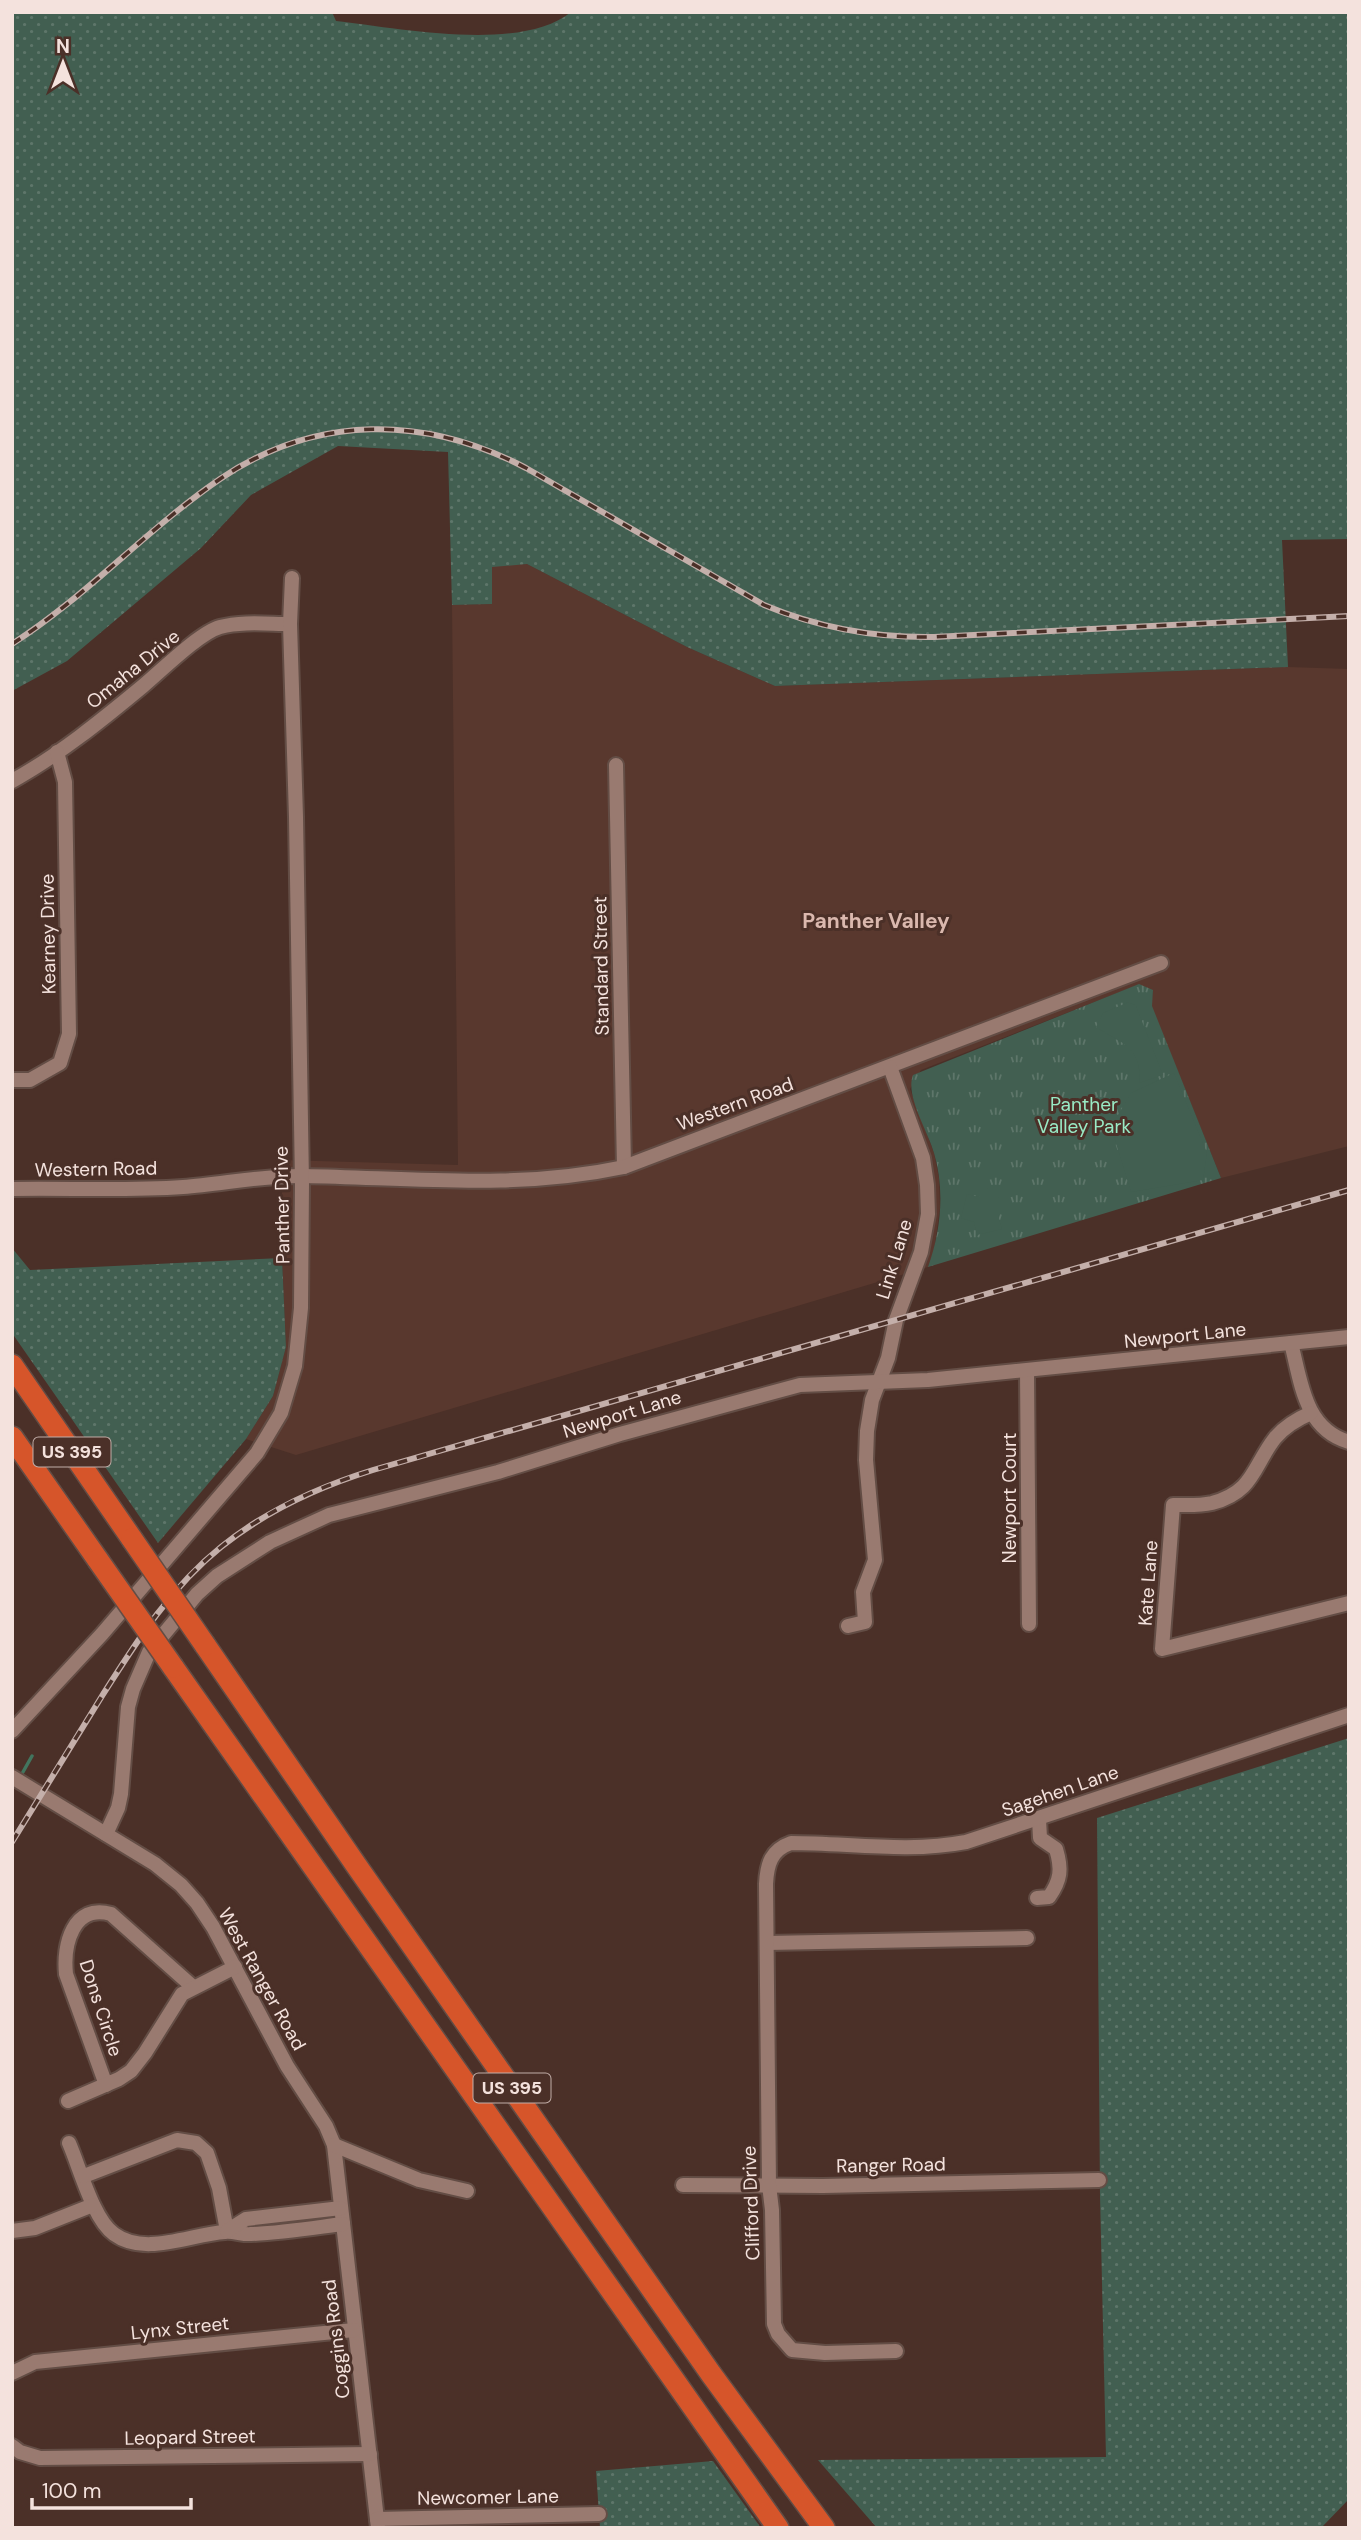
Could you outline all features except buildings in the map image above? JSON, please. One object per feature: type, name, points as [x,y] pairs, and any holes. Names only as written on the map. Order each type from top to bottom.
[{"type":"highway","name":"US 395","points":[[12,1365],[711,2374],[824,2528]]},
{"type":"highway","name":"US 395","points":[[12,1437],[778,2528]]},
{"type":"street","name":"Panther Drive","points":[[12,1731],[102,1634],[257,1453],[274,1426],[286,1399],[298,1348],[301,1308],[302,1176],[290,624],[292,578]]},
{"type":"street","name":"Omaha Drive","points":[[12,781],[113,712],[217,628],[237,624],[290,624]]},
{"type":"street","name":"Kearney Drive","points":[[12,1080],[30,1080],[60,1063],[69,1034],[65,782],[57,752]]},
{"type":"street","name":"Standard Street","points":[[617,765],[624,1167]]},
{"type":"street","name":"Western Road","points":[[12,1189],[180,1187],[302,1176],[458,1182],[513,1181],[577,1176],[624,1167],[1161,963]]},
{"type":"street","name":"Link Lane","points":[[848,1626],[866,1622],[863,1591],[874,1560],[866,1460],[872,1400],[881,1383],[896,1320],[921,1252],[928,1214],[923,1158],[890,1067]]},
{"type":"street","name":"Newport Lane","points":[[106,1834],[118,1808],[121,1794],[128,1707],[149,1652],[197,1594],[217,1576],[246,1556],[298,1527],[339,1511],[498,1472],[709,1408],[800,1385],[881,1383],[1027,1371],[1349,1337]]},
{"type":"street","points":[[1291,1343],[1311,1413],[1330,1434],[1349,1442]]},
{"type":"street","name":"Newport Court","points":[[1027,1371],[1029,1624]]},
{"type":"street","name":"Kate Lane","points":[[1311,1413],[1298,1419],[1276,1436],[1258,1468],[1240,1489],[1212,1503],[1173,1505],[1162,1649],[1349,1603]]},
{"type":"street","name":"Sagehen Lane","points":[[776,1849],[791,1843],[894,1848],[966,1843],[1349,1715]]},
{"type":"street","name":"West Ranger Road","points":[[12,1777],[155,1864],[181,1885],[213,1927],[287,2066],[326,2126],[334,2145]]},
{"type":"street","points":[[1037,1898],[1049,1898],[1058,1884],[1061,1868],[1056,1849],[1040,1838],[1039,1819]]},
{"type":"street","name":"Clifford Drive","points":[[776,1849],[766,1876],[769,2185],[774,2324],[792,2350],[825,2353],[896,2351]]},
{"type":"street","name":"Dons Circle","points":[[106,2085],[66,1974],[64,1957],[73,1928],[86,1916],[100,1911],[111,1914],[193,1987]]},
{"type":"street","points":[[766,1943],[1027,1938]]},
{"type":"street","points":[[68,2101],[131,2071],[182,1994],[234,1967]]},
{"type":"street","points":[[84,2176],[177,2140],[196,2143],[206,2153],[219,2188],[227,2231]]},
{"type":"street","points":[[69,2143],[93,2205],[102,2220],[115,2234],[132,2242],[147,2244],[177,2241],[227,2231],[246,2219],[341,2208]]},
{"type":"street","points":[[334,2145],[419,2180],[467,2191]]},
{"type":"street","name":"Coggins Road","points":[[334,2145],[378,2523]]},
{"type":"street","name":"Ranger Road","points":[[683,2185],[1099,2180]]},
{"type":"street","points":[[12,2231],[35,2228],[93,2205]]},
{"type":"street","points":[[227,2231],[248,2235],[342,2224]]},
{"type":"street","name":"Lynx Street","points":[[12,2373],[35,2362],[354,2330]]},
{"type":"street","name":"Leopard Street","points":[[12,2446],[20,2452],[40,2458],[370,2454]]},
{"type":"street","name":"Newcomer Lane","points":[[378,2523],[599,2514]]},
{"type":"shaded area","points":[[527,564],[687,647],[775,686],[1288,667],[1349,669],[1349,1146],[1221,1178],[1151,1006],[1153,991],[1138,985],[921,1070],[910,1089],[934,1153],[939,1178],[940,1208],[934,1251],[928,1267],[296,1455],[246,1439],[273,1396],[286,1347],[282,1160],[458,1165],[452,605],[492,604],[492,566]]},
{"type":"green space","points":[[12,12],[332,12],[336,21],[424,32],[491,35],[522,32],[549,24],[571,12],[1349,12],[1349,539],[1282,540],[1288,667],[775,686],[687,647],[527,564],[492,567],[492,604],[452,605],[448,452],[338,446],[251,495],[201,548],[67,661],[12,691]]},
{"type":"green space","name":"Panther Valley Park","points":[[1139,984],[1153,990],[1152,1006],[1221,1178],[928,1267],[939,1225],[940,1181],[934,1153],[912,1093],[913,1075]]},
{"type":"green space","points":[[1129,1002],[1136,1006],[1163,1075],[1139,1083],[1137,1061],[1133,1053],[1121,1042],[1096,1027],[1103,1013]]},
{"type":"green space","points":[[1174,1073],[1207,1153],[1203,1180],[1131,1192],[1111,1127],[1131,1093]]},
{"type":"green space","points":[[988,1188],[1008,1206],[998,1215],[1002,1229],[977,1235],[974,1222],[961,1218],[967,1194],[979,1197]]},
{"type":"green space","points":[[12,1248],[30,1270],[282,1258],[286,1347],[273,1396],[246,1439],[158,1543],[12,1333]]},
{"type":"green space","points":[[1349,1738],[1349,2499],[1321,2528],[877,2528],[818,2460],[1106,2457],[1100,2195],[1097,1818]]},
{"type":"green space","points":[[713,2461],[761,2528],[600,2528],[596,2471]]},
{"type":"waterway","points":[[19,1779],[32,1756]]},
{"type":"railway","points":[[12,644],[66,605],[167,519],[220,479],[257,458],[294,442],[332,433],[371,429],[410,431],[449,438],[488,451],[526,468],[764,605],[805,620],[847,630],[890,636],[934,637],[1349,616]]},
{"type":"railway","points":[[12,1842],[115,1675],[170,1598],[221,1547],[256,1522],[294,1501],[373,1470],[1349,1190]]},
{"type":"district","name":"Panther Valley","points":[[876,921]]}]
